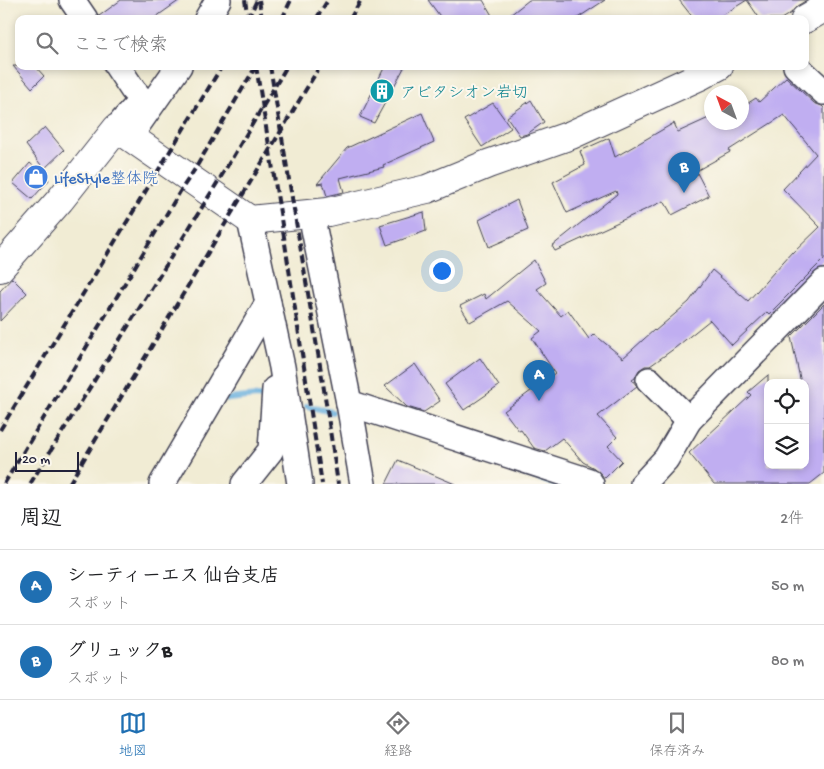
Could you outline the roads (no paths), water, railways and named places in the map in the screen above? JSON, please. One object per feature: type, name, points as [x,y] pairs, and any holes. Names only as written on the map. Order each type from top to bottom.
[{"type":"street","points":[[210,15],[218,0]]},
{"type":"street","points":[[809,17],[824,8]]},
{"type":"street","points":[[120,70],[142,100],[123,132]]},
{"type":"street","points":[[0,268],[123,132],[176,70]]},
{"type":"street","points":[[123,132],[250,220],[311,214],[328,212],[427,189],[488,164],[571,135],[711,70]]},
{"type":"street","points":[[800,70],[824,92]]},
{"type":"street","points":[[311,214],[350,403],[363,484]]},
{"type":"street","points":[[250,220],[282,367],[300,484]]},
{"type":"street","points":[[643,484],[666,459],[689,420],[824,282]]},
{"type":"street","points":[[162,484],[268,303]]},
{"type":"street","points":[[244,484],[271,450],[275,381],[282,367]]},
{"type":"street","points":[[649,380],[689,420]]},
{"type":"street","points":[[350,403],[592,484]]},
{"type":"waterway","points":[[228,399],[257,396],[268,398]]},
{"type":"waterway","points":[[307,406],[332,412]]},
{"type":"waterway","points":[[511,469],[555,484]]},
{"type":"railway","points":[[245,0],[247,15]]},
{"type":"railway","points":[[250,15],[257,0]]},
{"type":"railway","points":[[259,0],[261,15]]},
{"type":"railway","points":[[284,15],[291,0]]},
{"type":"railway","points":[[319,15],[328,0]]},
{"type":"railway","points":[[352,15],[361,0]]},
{"type":"railway","points":[[0,430],[220,70]]},
{"type":"railway","points":[[4,484],[254,70]]},
{"type":"railway","points":[[257,70],[322,484]]},
{"type":"railway","points":[[271,70],[338,484]]},
{"type":"railway","points":[[30,484],[219,180],[285,70]]},
{"type":"railway","points":[[69,484],[318,70]]},
{"type":"place","name":"アビタシオン岩切","points":[[382,91]]},
{"type":"place","name":"LifeStyle整体院","points":[[36,177]]},
{"type":"place","name":"グリュックB","points":[[684,193]]},
{"type":"place","name":"シーティーエス 仙台支店","points":[[539,401]]}]
